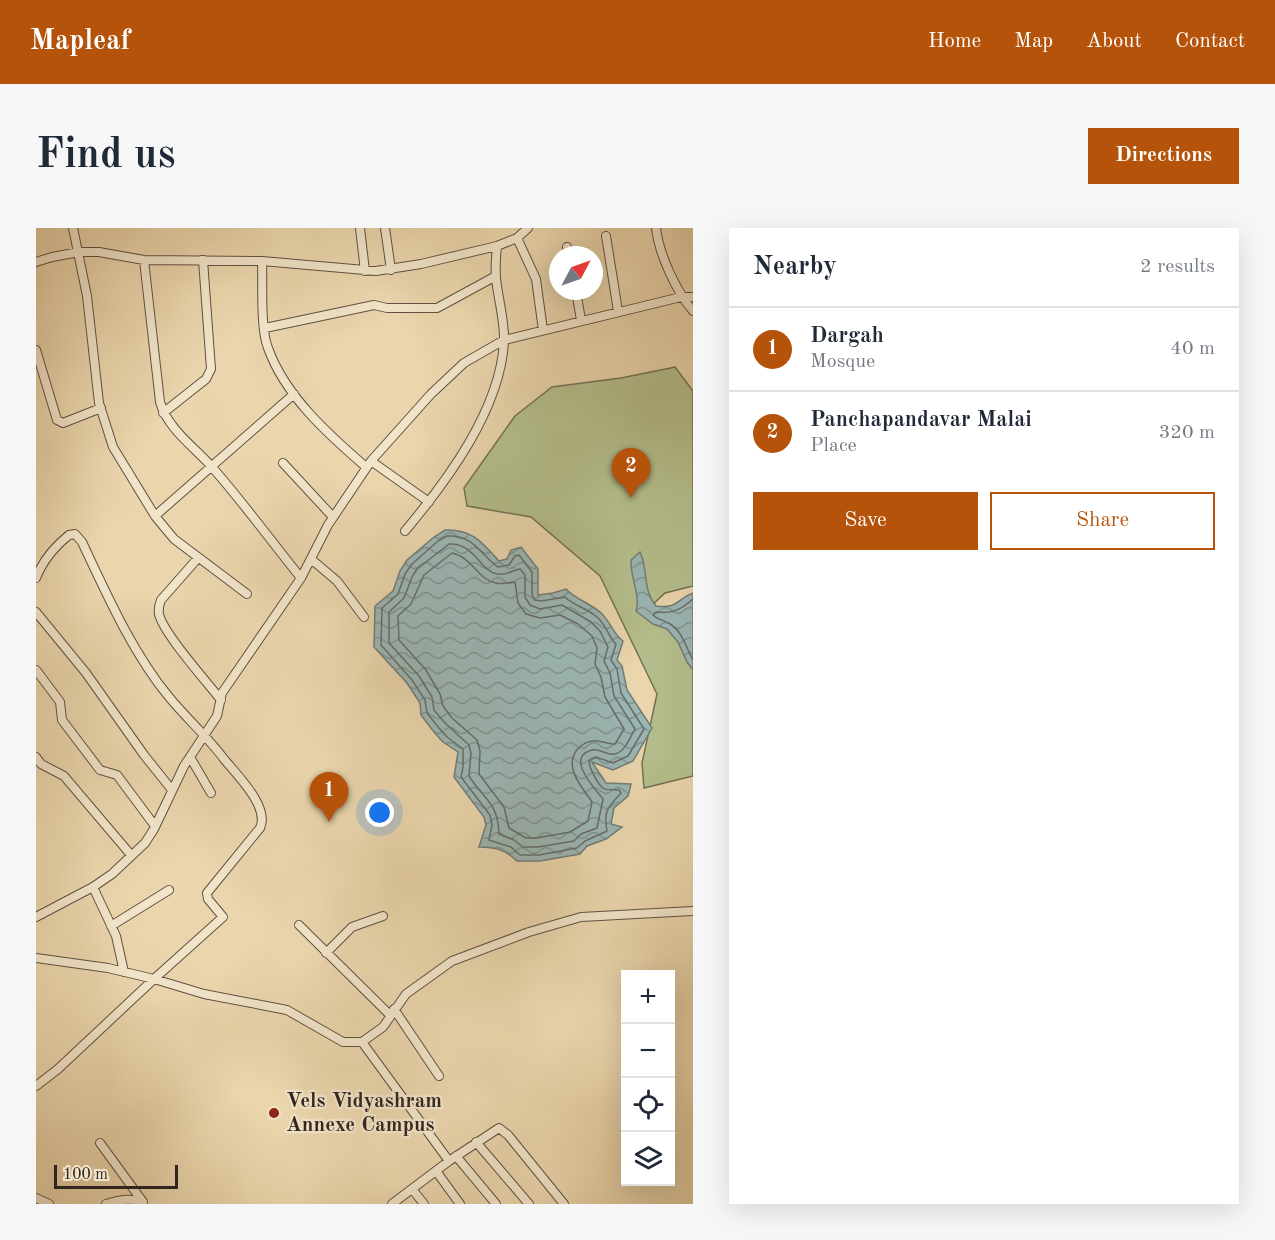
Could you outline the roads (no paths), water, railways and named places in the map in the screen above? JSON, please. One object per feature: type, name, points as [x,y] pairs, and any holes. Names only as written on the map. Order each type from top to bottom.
[{"type":"street","points":[[73,228],[87,296],[101,408],[113,447],[155,516],[174,539],[247,594]]},
{"type":"street","points":[[360,228],[365,271]]},
{"type":"street","points":[[385,228],[391,270]]},
{"type":"street","points":[[36,262],[52,256],[99,252],[144,260],[262,261],[365,271],[391,270],[497,246],[517,238],[528,228]]},
{"type":"street","points":[[657,228],[658,240],[681,297],[693,311]]},
{"type":"street","points":[[606,236],[618,311]]},
{"type":"street","points":[[517,238],[536,279],[543,330]]},
{"type":"street","points":[[405,531],[429,502],[467,448],[481,420],[501,368],[504,340],[496,276],[497,246]]},
{"type":"street","points":[[144,260],[163,413],[171,426],[212,466],[301,578]]},
{"type":"street","points":[[163,413],[206,379],[211,369],[203,261]]},
{"type":"street","points":[[262,261],[267,346],[294,394],[335,441],[429,502]]},
{"type":"street","points":[[265,328],[374,305],[387,308],[437,308],[496,276]]},
{"type":"street","points":[[36,916],[93,887],[112,874],[145,843],[190,758],[217,716],[222,693],[301,578],[333,517],[369,464],[431,394],[464,363],[504,340],[618,311],[681,297],[693,297]]},
{"type":"street","points":[[578,300],[581,320]]},
{"type":"street","points":[[36,350],[57,420],[63,423],[101,408]]},
{"type":"street","points":[[155,516],[294,394]]},
{"type":"street","points":[[283,463],[333,517]]},
{"type":"street","points":[[36,578],[42,562],[50,552],[69,535],[75,534],[82,542],[138,651],[168,696],[206,735],[258,802],[263,818],[260,828],[207,893],[208,899],[223,918],[58,1069],[36,1086]]},
{"type":"street","points":[[198,558],[161,600],[158,607],[159,615],[171,635],[221,700]]},
{"type":"street","points":[[311,559],[337,581],[364,616]]},
{"type":"street","points":[[36,612],[86,673],[144,755],[172,790]]},
{"type":"street","points":[[36,670],[60,702],[62,720],[68,729],[100,770],[111,771],[117,775],[155,826]]},
{"type":"street","points":[[36,757],[47,768],[64,776],[131,855]]},
{"type":"street","points":[[190,758],[211,793]]},
{"type":"street","points":[[93,887],[111,926],[124,972]]},
{"type":"street","points":[[111,926],[169,890]]},
{"type":"street","points":[[36,958],[124,972],[204,994],[287,1010],[343,1042],[362,1042],[383,1027],[406,994],[452,961],[529,932],[581,917],[693,911]]},
{"type":"street","points":[[326,953],[352,927],[383,916]]},
{"type":"street","points":[[299,925],[326,953],[392,1012],[439,1076]]},
{"type":"street","points":[[362,1042],[453,1158],[496,1204]]},
{"type":"street","points":[[393,1204],[453,1158],[497,1128],[501,1128],[564,1204]]},
{"type":"street","points":[[476,1142],[529,1204]]},
{"type":"street","points":[[100,1143],[145,1203]]},
{"type":"street","points":[[436,1171],[460,1204]]},
{"type":"street","points":[[412,1189],[424,1204]]},
{"type":"street","points":[[36,1198],[49,1204]]},
{"type":"street","points":[[106,1204],[135,1199],[145,1203]]},
{"type":"water","points":[[445,530],[462,532],[476,538],[499,561],[507,559],[511,550],[521,547],[538,569],[538,595],[566,589],[602,614],[623,641],[617,660],[622,666],[627,690],[652,728],[633,761],[613,770],[592,762],[606,783],[631,784],[628,796],[614,808],[611,824],[622,827],[606,839],[587,846],[580,854],[540,861],[517,861],[500,850],[479,847],[486,825],[484,817],[454,777],[458,752],[443,742],[434,732],[421,715],[420,703],[407,683],[374,647],[375,606],[393,591],[400,571],[407,560]]},
{"type":"water","points":[[640,552],[647,587],[656,606],[673,605],[693,593],[693,670],[678,642],[667,629],[653,624],[636,611],[637,599],[631,560]]},
{"type":"place","name":"Panchapandavar Malai","points":[[631,498]]},
{"type":"place","name":"Dargah","points":[[329,822]]},
{"type":"place","name":"Vels Vidyashram Annexe Campus","points":[[274,1113]]}]
